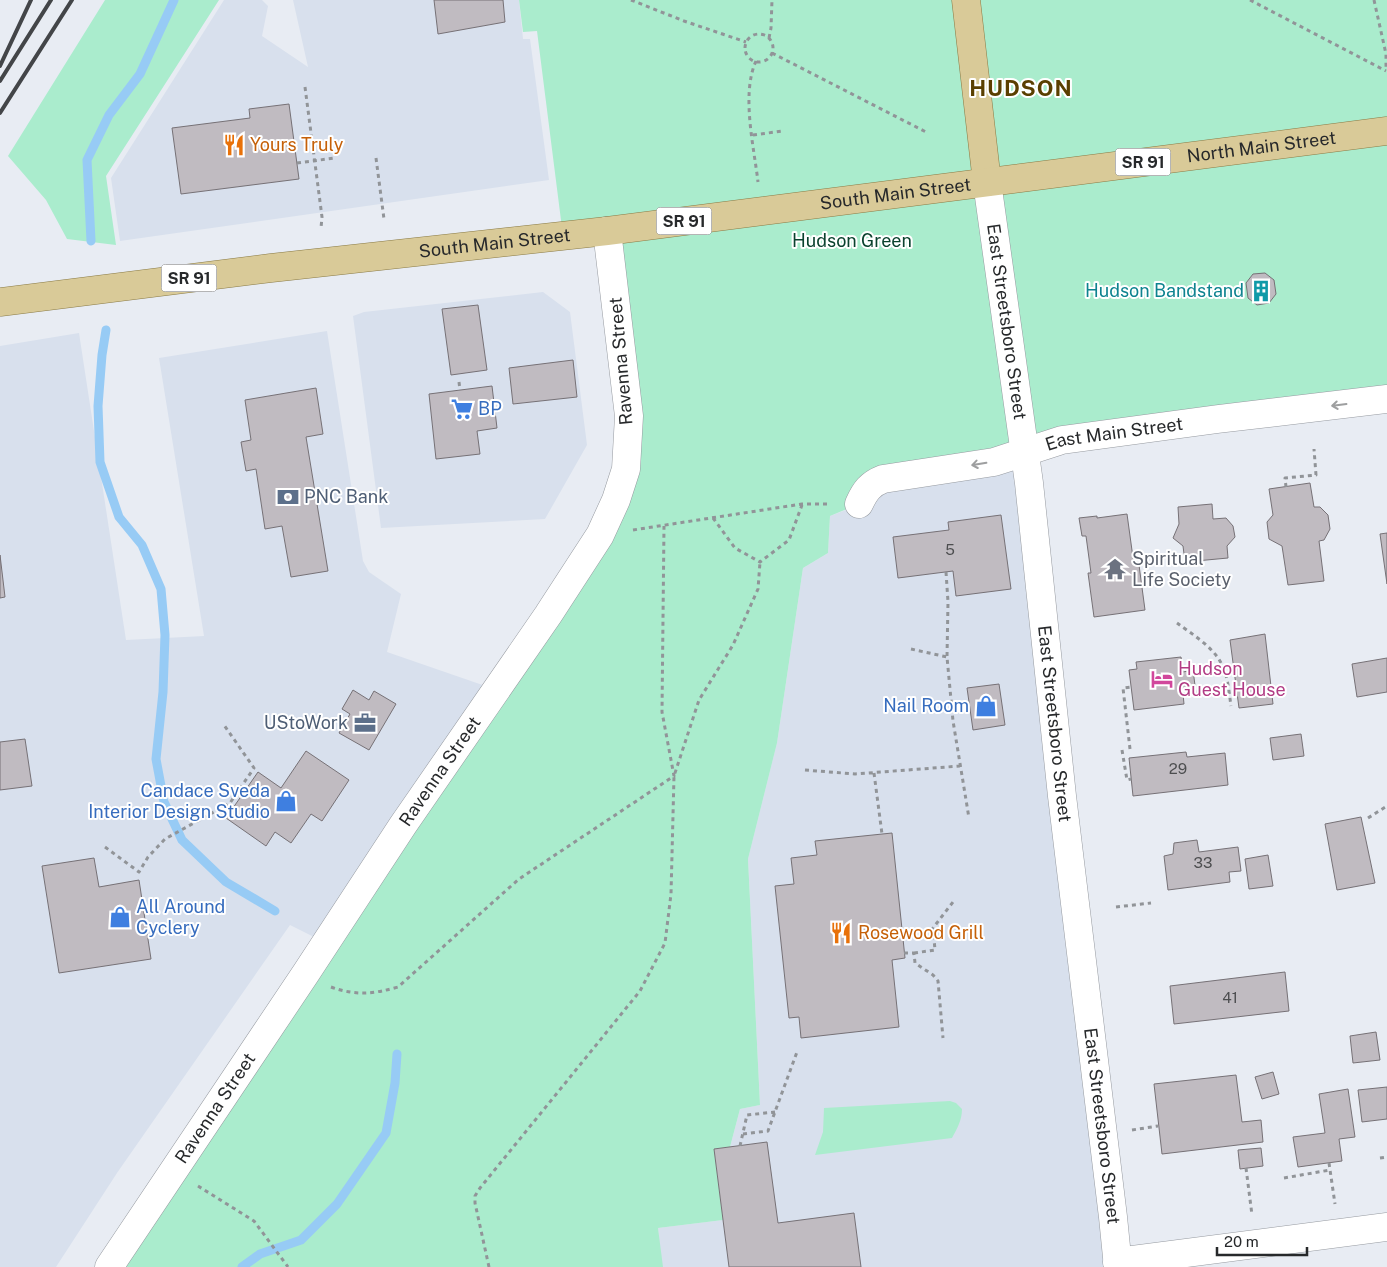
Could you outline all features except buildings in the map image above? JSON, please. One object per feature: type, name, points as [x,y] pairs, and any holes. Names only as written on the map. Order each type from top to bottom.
[{"type":"main road","points":[[966,0],[987,182]]},
{"type":"main road","name":"North Main Street","points":[[987,182],[1387,131]]},
{"type":"main road","name":"South Main Street","points":[[0,302],[348,259],[607,231],[987,182]]},
{"type":"street","name":"East Streetsboro Street","points":[[987,182],[1026,451],[1061,786],[1118,1264]]},
{"type":"street","name":"Ravenna Street","points":[[110,1267],[404,825],[543,623],[600,535],[616,500],[626,469],[629,416],[607,231]]},
{"type":"street","name":"East Main Street","points":[[859,504],[863,494],[872,483],[884,479],[994,462],[1062,440],[1387,399]]},
{"type":"street","points":[[1118,1264],[1387,1227]]},
{"type":"path","points":[[632,0],[684,21],[746,42]]},
{"type":"path","points":[[769,38],[772,0]]},
{"type":"path","points":[[1250,0],[1386,71],[1386,54],[1374,0]]},
{"type":"path","points":[[761,34],[769,38],[773,45],[772,53],[768,59],[756,62],[748,56],[745,47],[749,38],[761,34]]},
{"type":"path","points":[[772,53],[926,132]]},
{"type":"path","points":[[756,62],[751,73],[750,89],[753,135],[762,211]]},
{"type":"path","points":[[305,87],[322,217],[321,228]]},
{"type":"path","points":[[753,135],[783,131]]},
{"type":"path","points":[[297,164],[335,158]]},
{"type":"path","points":[[376,158],[384,219]]},
{"type":"path","points":[[459,382],[460,390]]},
{"type":"path","points":[[1286,486],[1285,478],[1316,475],[1314,449]]},
{"type":"path","points":[[600,535],[802,504],[859,504]]},
{"type":"path","points":[[306,973],[322,985],[348,993],[375,993],[398,987],[519,878],[674,776],[699,700],[733,645],[758,589],[760,562],[789,540],[802,504]]},
{"type":"path","points":[[713,518],[735,548],[760,562]]},
{"type":"path","points":[[489,1267],[475,1196],[640,991],[665,943],[671,894],[674,776],[662,712],[664,526]]},
{"type":"path","points":[[946,572],[948,602],[947,657],[953,721],[969,818]]},
{"type":"path","points":[[1177,623],[1209,648],[1221,663],[1228,686],[1231,706]]},
{"type":"path","points":[[912,650],[947,657]]},
{"type":"path","points":[[1130,749],[1123,688],[1131,687]]},
{"type":"path","points":[[105,846],[139,872],[148,857],[165,839],[230,804],[254,768],[224,725]]},
{"type":"path","points":[[1122,750],[1127,780],[1131,779]]},
{"type":"path","points":[[806,770],[855,774],[960,766]]},
{"type":"path","points":[[874,773],[882,834]]},
{"type":"path","points":[[1368,818],[1387,806]]},
{"type":"path","points":[[904,954],[935,950],[933,928],[952,902]]},
{"type":"path","points":[[1116,907],[1151,904]]},
{"type":"path","points":[[914,953],[915,963],[933,975],[938,981],[942,1038]]},
{"type":"path","points":[[743,1134],[768,1130],[797,1052]]},
{"type":"path","points":[[740,1146],[747,1115],[775,1112]]},
{"type":"path","points":[[1380,1158],[1387,1157]]},
{"type":"path","points":[[1329,1163],[1340,1233]]},
{"type":"path","points":[[1246,1168],[1255,1244]]},
{"type":"path","points":[[1284,1178],[1330,1170]]},
{"type":"path","points":[[254,1221],[280,1253],[288,1267]]},
{"type":"shaded area","points":[[224,0],[262,0],[268,6],[262,36],[308,67],[293,0],[519,0],[523,39],[530,39],[549,180],[120,241],[111,178]]},
{"type":"shaded area","points":[[543,292],[570,312],[587,445],[545,519],[381,528],[353,316],[364,312]]},
{"type":"shaded area","points":[[327,331],[363,561],[369,572],[401,594],[387,652],[497,690],[326,943],[290,925],[117,1173],[56,1267],[0,1267],[0,346],[79,333],[126,640],[204,636],[159,358]]},
{"type":"shaded area","points":[[1023,466],[1110,1267],[661,1267],[658,1228],[723,1220],[730,1147],[740,1109],[760,1105],[748,859],[777,743],[803,568],[828,553],[830,516],[851,508],[870,492]]},
{"type":"green space","points":[[105,0],[219,0],[106,176],[116,245],[67,239],[46,200],[8,156]]},
{"type":"green space","name":"Hudson Green","points":[[519,0],[1387,0],[1387,399],[883,479],[859,504],[830,516],[828,553],[803,568],[777,743],[748,859],[760,1105],[740,1109],[730,1147],[714,1149],[723,1220],[658,1228],[663,1267],[109,1267],[174,1171],[626,469],[607,231],[563,236],[537,31],[523,32]]},
{"type":"green space","points":[[950,1101],[956,1103],[962,1109],[960,1121],[952,1138],[815,1155],[823,1132],[824,1108]]},
{"type":"waterway","points":[[91,241],[87,160],[109,115],[140,74],[174,0]]},
{"type":"waterway","points":[[106,330],[98,406],[100,462],[119,517],[142,545],[161,589],[165,635],[163,692],[156,759],[164,802],[182,840],[226,882],[275,911]]},
{"type":"waterway","points":[[242,1267],[260,1254],[301,1240],[337,1204],[386,1133],[395,1083],[397,1054]]},
{"type":"railway","points":[[0,66],[31,0]]},
{"type":"railway","points":[[0,81],[51,0]]},
{"type":"railway","points":[[0,113],[72,0]]},
{"type":"place","name":"Yours Truly","points":[[234,145]]},
{"type":"place","name":"Hudson Bandstand","points":[[1261,291]]},
{"type":"place","name":"BP","points":[[462,409]]},
{"type":"place","name":"PNC Bank","points":[[288,497]]},
{"type":"place","name":"Spiritual Life Society","points":[[1115,569]]},
{"type":"place","name":"Hudson Guest House","points":[[1162,679]]},
{"type":"place","name":"Nail Room","points":[[986,706]]},
{"type":"place","name":"UStoWork","points":[[365,723]]},
{"type":"place","name":"Candace Sveda Interior Design Studio","points":[[286,801]]},
{"type":"place","name":"All Around Cyclery","points":[[120,917]]},
{"type":"place","name":"Rosewood Grill","points":[[841,933]]},
{"type":"district","name":"HUDSON","points":[[1021,88]]}]
